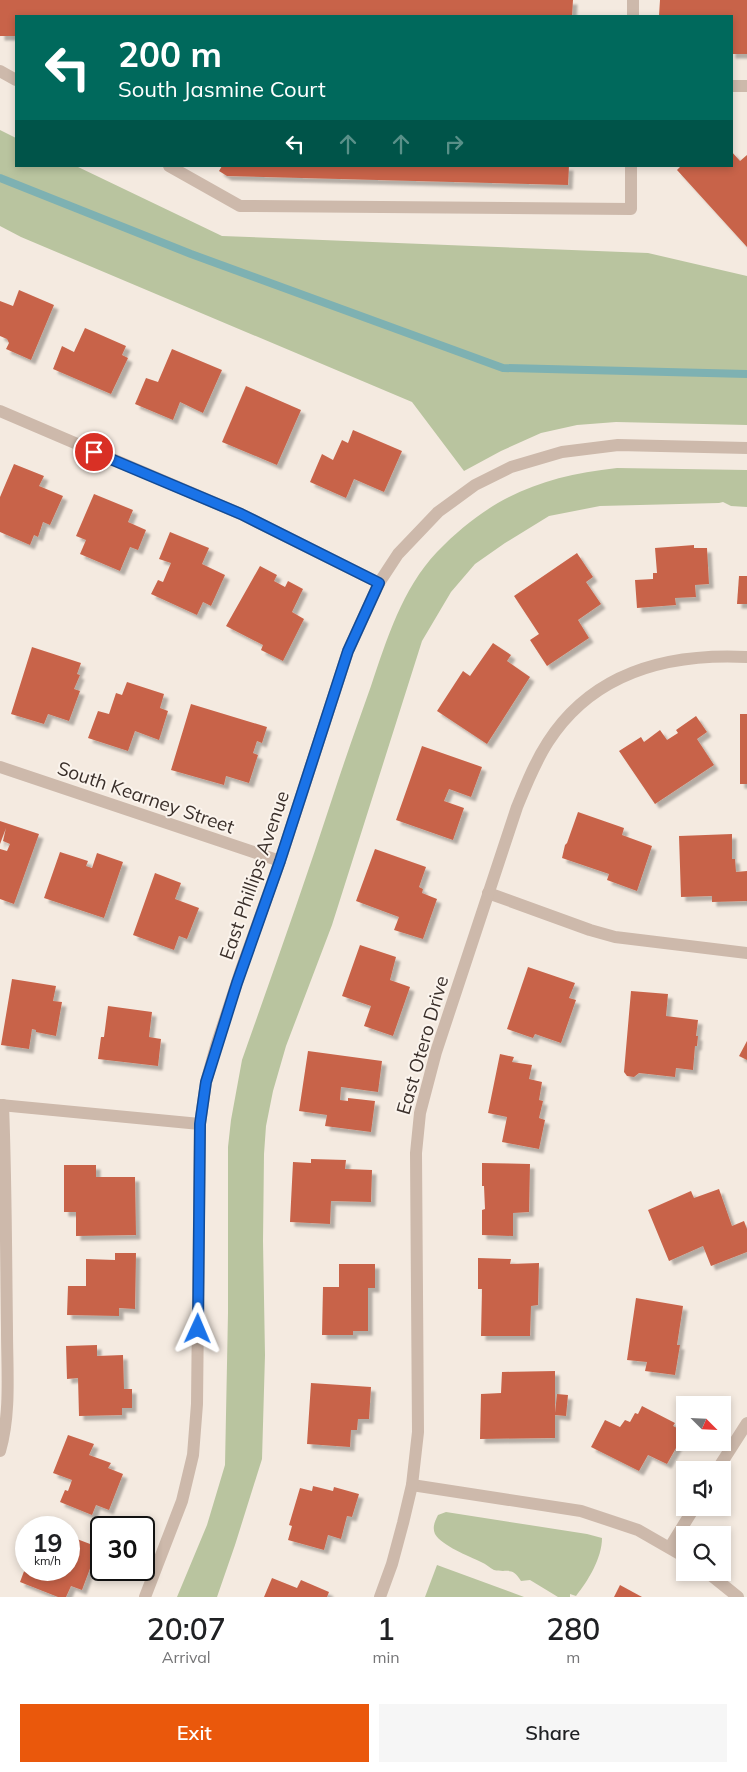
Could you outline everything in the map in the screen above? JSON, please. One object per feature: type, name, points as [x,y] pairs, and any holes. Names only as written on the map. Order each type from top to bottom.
[{"type":"street","points":[[633,0],[633,15]]},
{"type":"street","points":[[0,71],[15,79]]},
{"type":"street","points":[[733,86],[747,86]]},
{"type":"street","points":[[171,167],[240,206],[631,209],[631,167]]},
{"type":"street","points":[[0,411],[241,514],[379,583]]},
{"type":"street","name":"East Phillips Avenue","points":[[145,1597],[182,1501],[193,1455],[197,1404],[200,1124],[206,1082],[242,967],[280,861],[348,651],[379,583],[398,554],[438,512],[476,485],[511,467],[562,452],[618,445],[747,448]]},
{"type":"street","name":"East Otero Drive","points":[[380,1597],[392,1564],[412,1485],[418,1432],[416,1153],[420,1113],[436,1052],[517,807],[547,743],[571,711],[594,692],[618,678],[649,666],[685,659],[721,656],[747,657]]},
{"type":"street","name":"South Kearney Street","points":[[0,767],[280,861]]},
{"type":"street","points":[[488,893],[590,930],[615,937],[747,953]]},
{"type":"street","points":[[0,1451],[5,1432],[7,1391],[6,1200],[1,1105],[200,1124]]},
{"type":"street","points":[[723,1461],[747,1423]]},
{"type":"street","points":[[412,1485],[581,1511],[638,1530],[676,1551]]},
{"type":"street","points":[[670,1547],[689,1516]]},
{"type":"street","points":[[718,1581],[738,1597]]},
{"type":"green space","points":[[0,130],[15,138],[15,167],[78,167],[222,236],[648,253],[747,276],[747,425],[616,422],[577,425],[541,433],[501,451],[464,471],[412,402],[21,237],[0,226]]},
{"type":"green space","points":[[617,468],[747,470],[747,507],[731,506],[723,502],[600,506],[549,516],[475,564],[451,592],[422,641],[332,925],[286,1046],[273,1091],[266,1126],[263,1241],[265,1355],[262,1459],[217,1597],[177,1597],[207,1525],[225,1465],[228,1313],[228,1147],[242,1060],[397,615],[414,582],[437,552],[457,533],[497,503],[519,492],[565,477]]},
{"type":"green space","points":[[446,1512],[587,1534],[602,1538],[600,1553],[590,1576],[576,1596],[570,1594],[570,1597],[558,1597],[530,1580],[521,1581],[515,1573],[494,1570],[443,1543],[435,1534],[434,1526],[438,1515]]},
{"type":"green space","points":[[437,1565],[524,1597],[425,1597]]},
{"type":"building","points":[[0,0],[573,0],[572,15],[15,15],[15,36],[0,36]]},
{"type":"building","points":[[660,0],[747,0],[747,54],[733,54],[733,15],[659,15]]},
{"type":"building","points":[[733,153],[740,161],[747,155],[747,247],[677,170],[680,167],[733,167]]},
{"type":"building","points":[[221,167],[569,167],[568,185],[227,176],[219,171]]},
{"type":"building","points":[[19,290],[54,305],[31,360],[6,349],[9,343],[7,339],[0,336],[0,301],[13,306]]},
{"type":"building","points":[[85,328],[126,346],[122,355],[128,358],[111,394],[53,369],[62,346],[74,352]]},
{"type":"building","points":[[172,349],[222,370],[203,413],[180,402],[173,420],[135,404],[146,378],[158,382]]},
{"type":"building","points":[[246,386],[301,410],[277,465],[222,442]]},
{"type":"building","points":[[353,430],[402,451],[384,492],[354,479],[346,498],[310,482],[322,454],[333,460],[342,440],[348,443]]},
{"type":"building","points":[[14,464],[44,476],[39,486],[63,496],[50,525],[43,522],[38,537],[34,535],[30,545],[0,532],[0,497]]},
{"type":"building","points":[[94,494],[133,510],[128,522],[146,530],[138,550],[130,547],[120,571],[80,554],[86,540],[76,536]]},
{"type":"building","points":[[170,532],[209,548],[202,564],[225,575],[211,606],[203,602],[197,615],[151,594],[158,580],[163,582],[171,563],[159,559]]},
{"type":"building","points":[[694,545],[694,548],[707,548],[709,584],[695,585],[696,597],[675,598],[676,605],[637,608],[635,580],[653,579],[653,573],[657,573],[655,548]]},
{"type":"building","points":[[577,553],[593,577],[586,582],[601,604],[578,620],[589,638],[547,666],[530,640],[539,634],[514,596]]},
{"type":"building","points":[[260,566],[277,575],[274,581],[285,587],[288,581],[303,589],[292,612],[304,619],[283,661],[261,650],[263,645],[226,626]]},
{"type":"building","points":[[739,576],[747,576],[747,604],[737,604]]},
{"type":"building","points":[[493,643],[511,655],[507,661],[530,677],[487,744],[437,711],[463,671],[470,676]]},
{"type":"building","points":[[32,647],[81,663],[77,674],[80,675],[74,689],[80,691],[69,721],[48,714],[44,724],[11,714]]},
{"type":"building","points":[[127,682],[164,694],[160,708],[168,711],[159,740],[135,731],[128,751],[88,738],[98,711],[109,714],[116,693],[122,695]]},
{"type":"building","points":[[191,704],[267,727],[262,743],[257,741],[253,753],[258,755],[249,783],[226,776],[224,785],[171,770]]},
{"type":"building","points":[[740,714],[747,714],[747,784],[740,784]]},
{"type":"building","points":[[696,716],[707,732],[697,739],[714,765],[655,804],[619,751],[641,737],[644,742],[660,730],[667,740],[678,733],[676,730]]},
{"type":"building","points":[[422,746],[482,767],[471,797],[449,789],[444,801],[464,808],[453,840],[396,820]]},
{"type":"building","points":[[578,812],[624,828],[622,835],[652,846],[637,891],[607,880],[609,874],[562,858]]},
{"type":"building","points":[[0,821],[39,834],[14,904],[0,899],[0,849],[7,851],[10,844],[3,841],[6,828],[0,844]]},
{"type":"building","points":[[732,834],[732,859],[735,859],[736,872],[747,871],[747,901],[712,902],[712,896],[681,897],[679,836]]},
{"type":"building","points":[[375,849],[426,867],[419,887],[423,889],[422,893],[437,899],[423,939],[394,930],[399,917],[356,901]]},
{"type":"building","points":[[60,852],[88,861],[86,866],[92,868],[97,853],[123,862],[104,918],[44,898]]},
{"type":"building","points":[[155,873],[181,883],[175,899],[199,908],[187,939],[179,936],[174,950],[133,935]]},
{"type":"building","points":[[360,945],[396,957],[390,980],[410,987],[393,1036],[364,1026],[371,1006],[342,996]]},
{"type":"building","points":[[528,967],[575,983],[569,998],[576,1000],[561,1043],[535,1034],[533,1038],[507,1029]]},
{"type":"building","points":[[12,979],[56,986],[53,1001],[62,1002],[56,1036],[36,1032],[36,1030],[32,1029],[29,1049],[1,1045]]},
{"type":"building","points":[[631,991],[668,994],[666,1016],[698,1020],[697,1046],[695,1046],[693,1070],[676,1068],[675,1077],[639,1073],[634,1077],[627,1076],[624,1072]]},
{"type":"building","points":[[108,1006],[152,1012],[149,1037],[161,1039],[158,1066],[98,1059],[101,1037],[104,1037]]},
{"type":"building","points":[[747,1041],[747,1060],[739,1056]]},
{"type":"building","points":[[308,1051],[382,1061],[378,1092],[341,1087],[340,1100],[348,1101],[348,1098],[375,1101],[371,1132],[325,1126],[327,1115],[299,1111]]},
{"type":"building","points":[[500,1054],[514,1057],[512,1062],[532,1065],[529,1079],[542,1082],[539,1100],[543,1101],[539,1118],[545,1120],[539,1149],[502,1142],[507,1117],[488,1113]]},
{"type":"building","points":[[311,1159],[346,1160],[345,1169],[372,1170],[371,1202],[331,1201],[330,1224],[290,1222],[293,1162],[311,1163]]},
{"type":"building","points":[[482,1163],[530,1164],[529,1212],[513,1213],[513,1236],[482,1235],[482,1210],[485,1209]]},
{"type":"building","points":[[64,1165],[96,1165],[96,1177],[135,1177],[136,1235],[76,1236],[76,1212],[64,1212]]},
{"type":"building","points":[[719,1189],[732,1226],[744,1221],[747,1229],[747,1252],[711,1266],[703,1246],[669,1261],[648,1210],[691,1191],[694,1198]]},
{"type":"building","points":[[115,1253],[136,1253],[135,1309],[119,1308],[119,1316],[67,1315],[68,1286],[86,1286],[86,1259],[115,1260]]},
{"type":"building","points":[[478,1258],[511,1259],[510,1264],[539,1263],[538,1305],[531,1306],[530,1336],[481,1336],[482,1289],[478,1289]]},
{"type":"building","points":[[339,1264],[375,1264],[375,1288],[368,1288],[368,1331],[353,1331],[353,1335],[322,1335],[323,1287],[339,1287]]},
{"type":"building","points":[[636,1298],[683,1306],[677,1345],[680,1345],[675,1375],[645,1371],[647,1362],[627,1360]]},
{"type":"building","points":[[97,1345],[97,1356],[123,1355],[124,1389],[132,1389],[132,1408],[122,1408],[122,1415],[79,1416],[78,1378],[67,1379],[66,1346]]},
{"type":"building","points":[[555,1371],[555,1413],[557,1394],[568,1395],[566,1416],[555,1415],[555,1438],[480,1439],[481,1394],[501,1393],[502,1372]]},
{"type":"building","points":[[311,1383],[371,1387],[369,1419],[358,1419],[357,1430],[351,1430],[350,1447],[307,1444]]},
{"type":"building","points":[[642,1406],[675,1423],[673,1426],[676,1428],[676,1448],[667,1464],[648,1455],[639,1471],[591,1447],[605,1420],[620,1427],[625,1420],[630,1422],[635,1413],[638,1414]]},
{"type":"building","points":[[68,1435],[94,1444],[89,1455],[111,1463],[108,1468],[123,1474],[109,1510],[96,1505],[92,1515],[60,1502],[65,1490],[68,1491],[72,1480],[53,1473]]},
{"type":"building","points":[[313,1486],[333,1491],[334,1487],[359,1494],[352,1517],[347,1516],[341,1539],[328,1535],[324,1550],[288,1540],[292,1526],[289,1525],[300,1488],[312,1491]]},
{"type":"building","points":[[80,1540],[90,1544],[90,1568],[82,1590],[71,1586],[66,1597],[58,1597],[20,1582],[80,1581]]},
{"type":"building","points":[[272,1578],[297,1588],[301,1580],[329,1592],[327,1597],[264,1597]]},
{"type":"building","points":[[620,1585],[642,1597],[614,1597]]},
{"type":"waterway","points":[[0,178],[191,254],[503,368],[747,374]]},
{"type":"route","points":[[94,452],[241,514],[379,583],[348,651],[280,861],[216,1046],[206,1082],[200,1124],[198,1329]]}]
